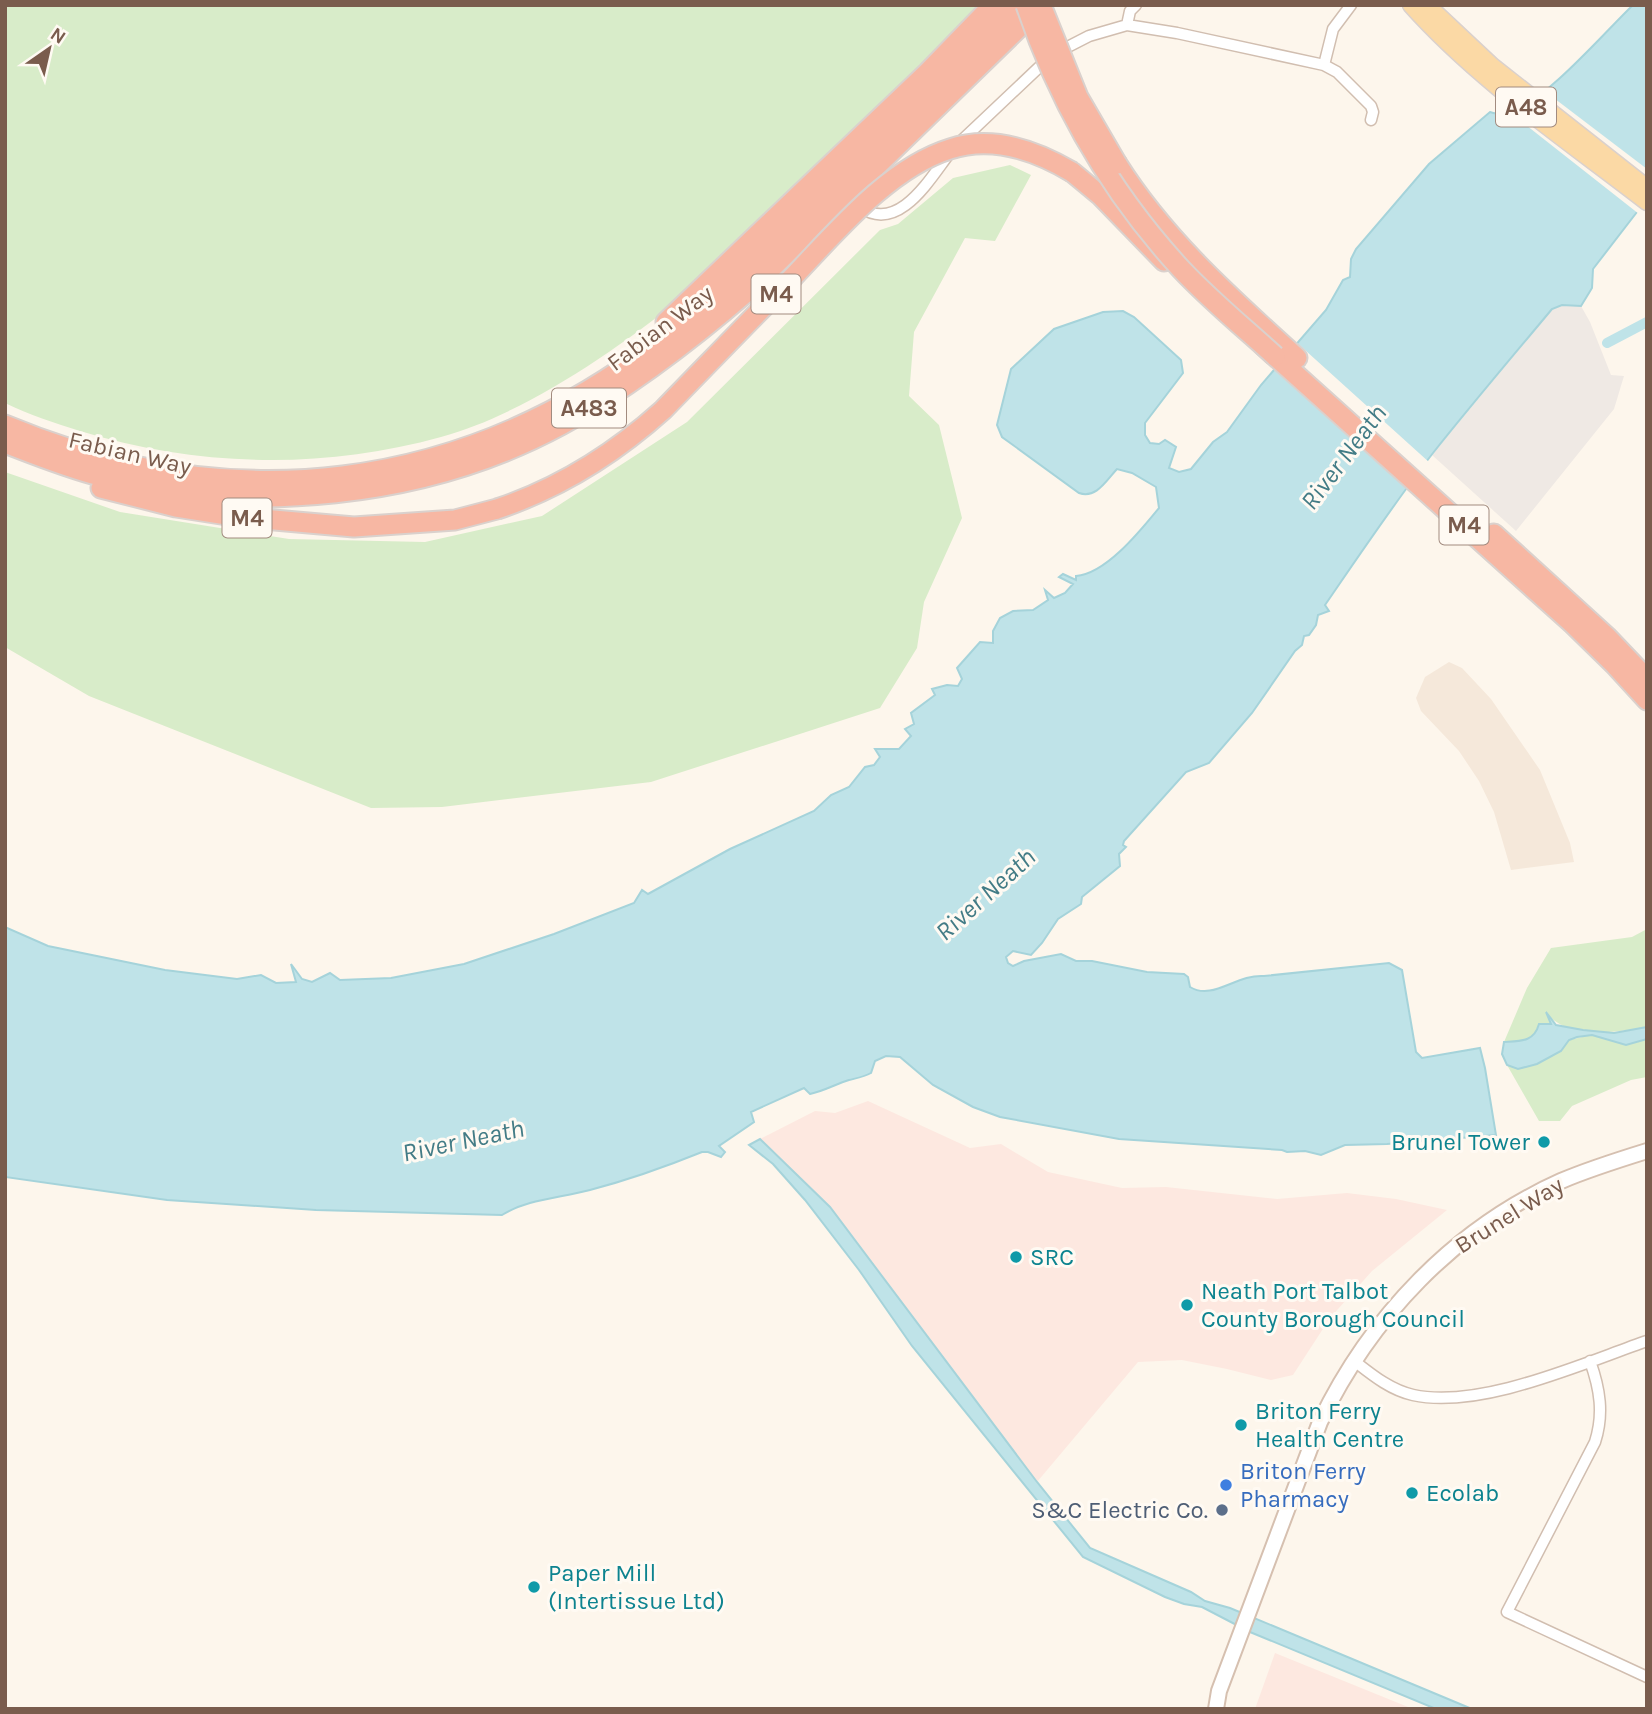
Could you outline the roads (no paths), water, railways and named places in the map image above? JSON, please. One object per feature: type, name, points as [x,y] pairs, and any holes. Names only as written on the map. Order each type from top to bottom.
[{"type":"highway","name":"M4","points":[[589,389],[660,328],[928,72],[993,5]]},
{"type":"highway","name":"Fabian Way","points":[[5,425],[72,451],[142,469],[191,477],[237,480],[317,479],[387,469],[470,446],[549,413],[657,344],[734,281],[1018,5]]},
{"type":"highway","name":"M4","points":[[1026,5],[1072,116],[1131,209],[1183,271],[1573,624],[1647,700]]},
{"type":"highway","name":"M4","points":[[1041,5],[1072,85],[1103,142],[1139,197],[1182,250],[1268,332],[1567,600],[1647,679]]},
{"type":"highway","name":"Fabian Way","points":[[5,443],[101,476],[180,492],[268,497],[323,494],[452,470],[558,426],[655,366],[750,289],[1041,5]]},
{"type":"highway","name":"M4","points":[[5,453],[80,482],[128,496],[240,517],[354,527],[455,520],[497,509],[558,484],[595,463],[632,437],[663,410],[873,196],[920,162],[964,145],[994,144],[1023,149],[1072,172],[1101,196],[1181,277],[1275,356]]},
{"type":"main road","name":"A48","points":[[1411,5],[1452,48],[1484,75],[1647,202]]},
{"type":"main road","name":"A48","points":[[1427,5],[1492,66],[1647,188]]},
{"type":"street","points":[[1127,26],[1130,11],[1136,5]]},
{"type":"street","points":[[1324,65],[1333,29],[1351,5]]},
{"type":"street","points":[[848,194],[856,204],[877,216],[890,214],[905,206],[954,148],[1052,55],[1089,36],[1127,26],[1177,33],[1324,65],[1337,72],[1371,106],[1371,120]]},
{"type":"street","name":"Brunel Way","points":[[1216,1709],[1219,1691],[1320,1422],[1353,1360],[1403,1296],[1447,1253],[1474,1233],[1559,1182],[1647,1151]]},
{"type":"street","points":[[1353,1360],[1392,1388],[1413,1395],[1468,1396],[1527,1382],[1647,1340]]},
{"type":"street","points":[[1590,1361],[1601,1407],[1601,1425],[1507,1612],[1647,1677]]},
{"type":"street","name":"Brunel Way","points":[[1206,1709],[1219,1691]]},
{"type":"water","name":"River Neath","points":[[1633,5],[1647,5],[1647,199],[1593,269],[1592,288],[1581,306],[1562,305],[1552,309],[1477,399],[1391,509],[1325,605],[1329,611],[1318,615],[1316,625],[1309,635],[1304,636],[1302,645],[1252,713],[1209,763],[1186,772],[1124,841],[1123,845],[1126,847],[1119,854],[1120,866],[1082,897],[1081,904],[1058,919],[1031,955],[1013,951],[1006,957],[1008,963],[1013,966],[1024,961],[1061,954],[1076,961],[1092,961],[1147,972],[1184,974],[1188,977],[1190,987],[1207,991],[1254,976],[1389,963],[1402,970],[1416,1052],[1422,1058],[1480,1048],[1496,1135],[1345,1145],[1321,1155],[1305,1151],[1287,1152],[1119,1139],[1000,1117],[973,1107],[933,1085],[900,1057],[886,1056],[875,1061],[871,1073],[810,1094],[804,1088],[751,1112],[754,1122],[719,1146],[725,1152],[721,1157],[702,1152],[632,1178],[533,1202],[502,1215],[316,1210],[167,1200],[5,1177],[5,927],[48,946],[165,970],[237,979],[261,975],[276,983],[296,982],[291,964],[302,979],[312,982],[330,973],[340,980],[391,978],[464,964],[554,934],[634,903],[642,890],[648,894],[730,849],[814,811],[831,795],[849,787],[865,767],[874,765],[880,757],[875,749],[899,749],[911,736],[905,729],[914,724],[911,713],[935,695],[932,689],[947,685],[958,686],[962,679],[957,668],[980,642],[993,643],[993,631],[1000,618],[1013,611],[1033,610],[1048,600],[1045,590],[1054,598],[1065,593],[1073,584],[1059,577],[1063,574],[1076,580],[1076,576],[1099,568],[1143,528],[1159,508],[1156,487],[1132,473],[1117,469],[1096,491],[1079,493],[1002,437],[997,425],[1011,369],[1054,329],[1103,312],[1123,311],[1134,317],[1181,360],[1183,373],[1145,423],[1145,435],[1150,443],[1159,444],[1165,440],[1176,447],[1169,468],[1179,472],[1191,469],[1213,442],[1227,432],[1261,385],[1326,310],[1343,280],[1350,277],[1351,259],[1356,249],[1429,164],[1490,112],[1503,115],[1511,113],[1542,93]]},
{"type":"water","points":[[1546,1012],[1556,1025],[1583,1030],[1614,1033],[1647,1027],[1647,1039],[1626,1045],[1592,1035],[1577,1037],[1569,1040],[1561,1051],[1537,1064],[1518,1069],[1507,1065],[1502,1054],[1504,1042],[1526,1039],[1534,1034],[1539,1024],[1551,1024]]},
{"type":"water","points":[[760,1139],[830,1207],[1037,1482],[1090,1548],[1191,1592],[1205,1601],[1230,1608],[1472,1709],[1436,1709],[1250,1632],[1202,1607],[1165,1597],[1083,1557],[912,1346],[859,1270],[805,1200],[773,1164],[749,1145]]},
{"type":"waterway","points":[[1607,343],[1647,322]]},
{"type":"place","name":"Brunel Tower","points":[[1544,1142]]},
{"type":"place","name":"SRC","points":[[1016,1257]]},
{"type":"place","name":"Neath Port Talbot County Borough Council","points":[[1187,1305]]},
{"type":"place","name":"Briton Ferry Health Centre","points":[[1241,1425]]},
{"type":"place","name":"Briton Ferry Pharmacy","points":[[1226,1485]]},
{"type":"place","name":"Ecolab","points":[[1412,1493]]},
{"type":"place","name":"S&C Electric Co.","points":[[1222,1510]]},
{"type":"place","name":"Paper Mill (Intertissue Ltd)","points":[[534,1587]]}]
